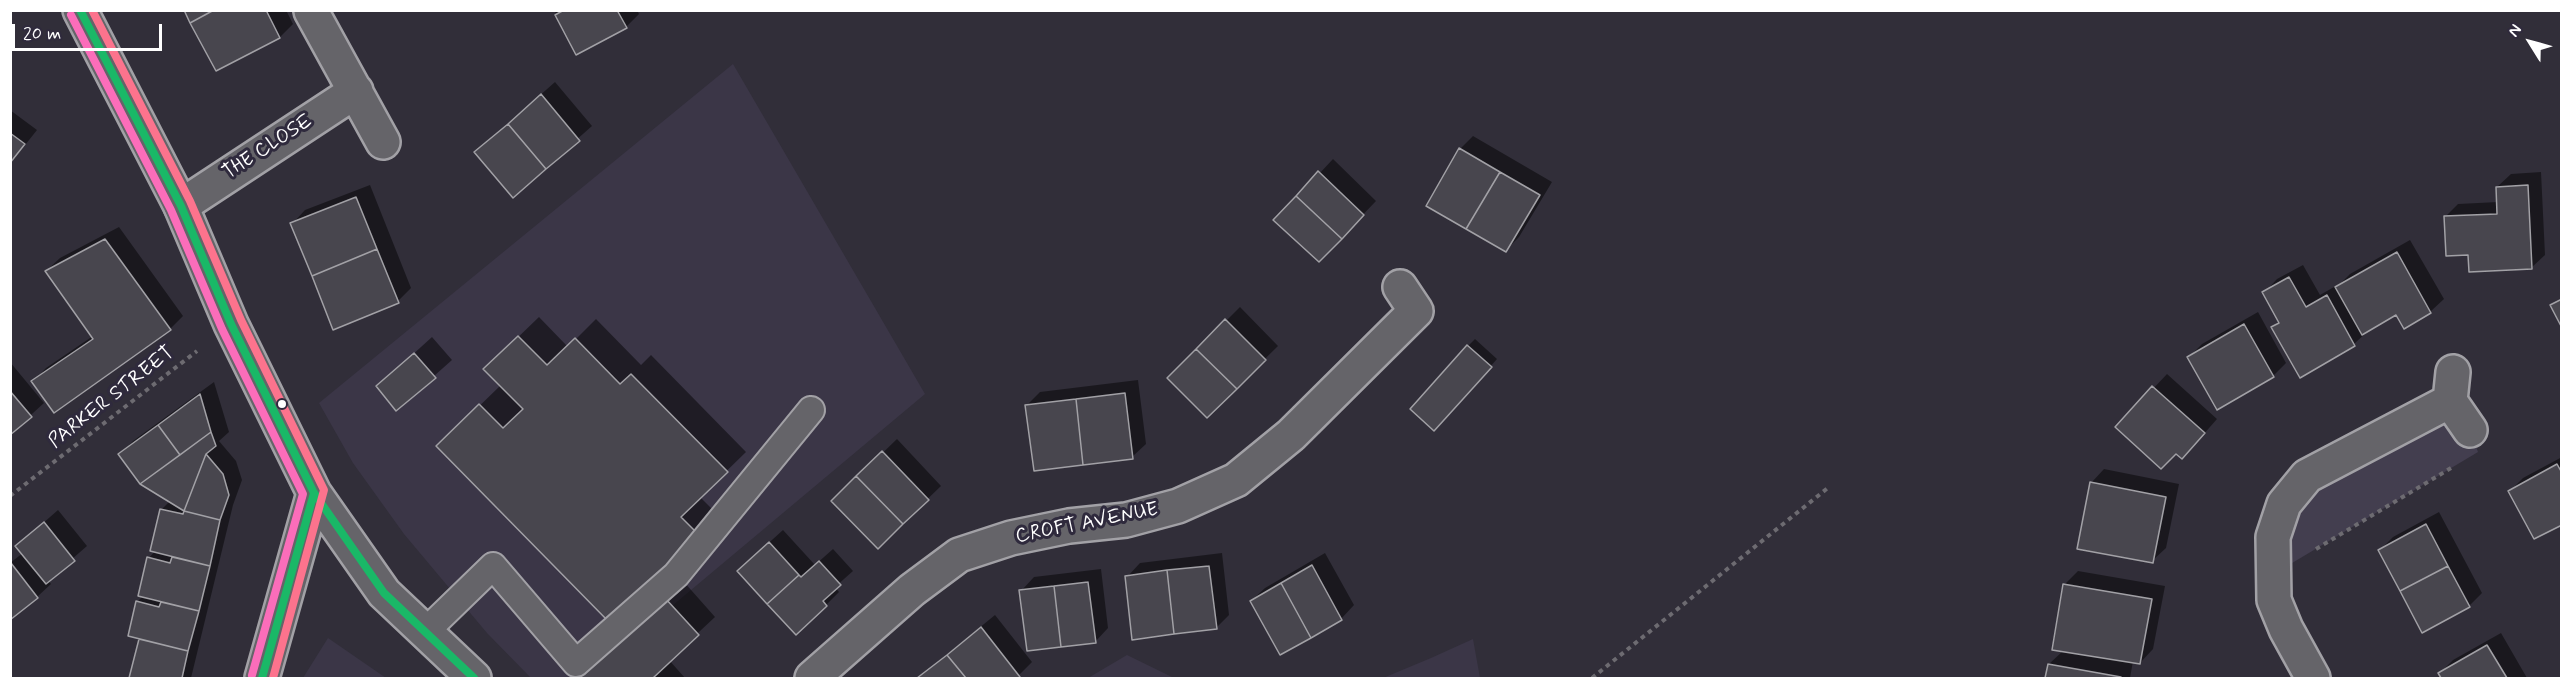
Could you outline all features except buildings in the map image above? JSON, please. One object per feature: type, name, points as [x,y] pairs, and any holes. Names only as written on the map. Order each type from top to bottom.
[{"type":"street","points":[[80,10],[181,206],[231,324],[314,493],[384,593],[474,678]]},
{"type":"street","points":[[310,10],[383,142]]},
{"type":"street","name":"THE CLOSE","points":[[181,206],[356,91]]},
{"type":"street","name":"CROFT AVENUE","points":[[812,678],[912,590],[959,555],[1011,538],[1069,526],[1126,520],[1178,506],[1236,480],[1291,435],[1416,311],[1400,287]]},
{"type":"street","points":[[2313,678],[2286,629],[2274,600],[2273,537],[2284,504],[2307,476],[2451,386],[2470,430]]},
{"type":"street","points":[[262,678],[314,493]]},
{"type":"lane","points":[[425,632],[493,566],[576,663],[676,575],[811,410]]},
{"type":"path","name":"PARKER STREET","points":[[10,496],[231,324]]},
{"type":"path","points":[[2272,575],[2478,452],[2470,430]]},
{"type":"path","points":[[1592,678],[1829,487]]},
{"type":"shaded area","points":[[733,64],[925,394],[586,678],[531,678],[487,633],[404,534],[353,463],[319,403]]},
{"type":"shaded area","points":[[2450,401],[2470,430],[2478,452],[2272,575],[2284,504]]},
{"type":"shaded area","points":[[328,638],[386,678],[303,678]]},
{"type":"shaded area","points":[[1473,639],[1480,678],[1383,678],[1431,658]]},
{"type":"shaded area","points":[[1127,655],[1174,678],[1088,678]]},
{"type":"transit line","points":[[80,10],[181,206],[231,324],[314,493],[384,593],[474,678]]},
{"type":"transit line","points":[[92,10],[190,201],[241,320],[324,490],[273,678]]},
{"type":"transit line","points":[[71,15],[171,210],[222,329],[303,494],[252,675]]},
{"type":"transit line","points":[[262,678],[314,493]]}]
